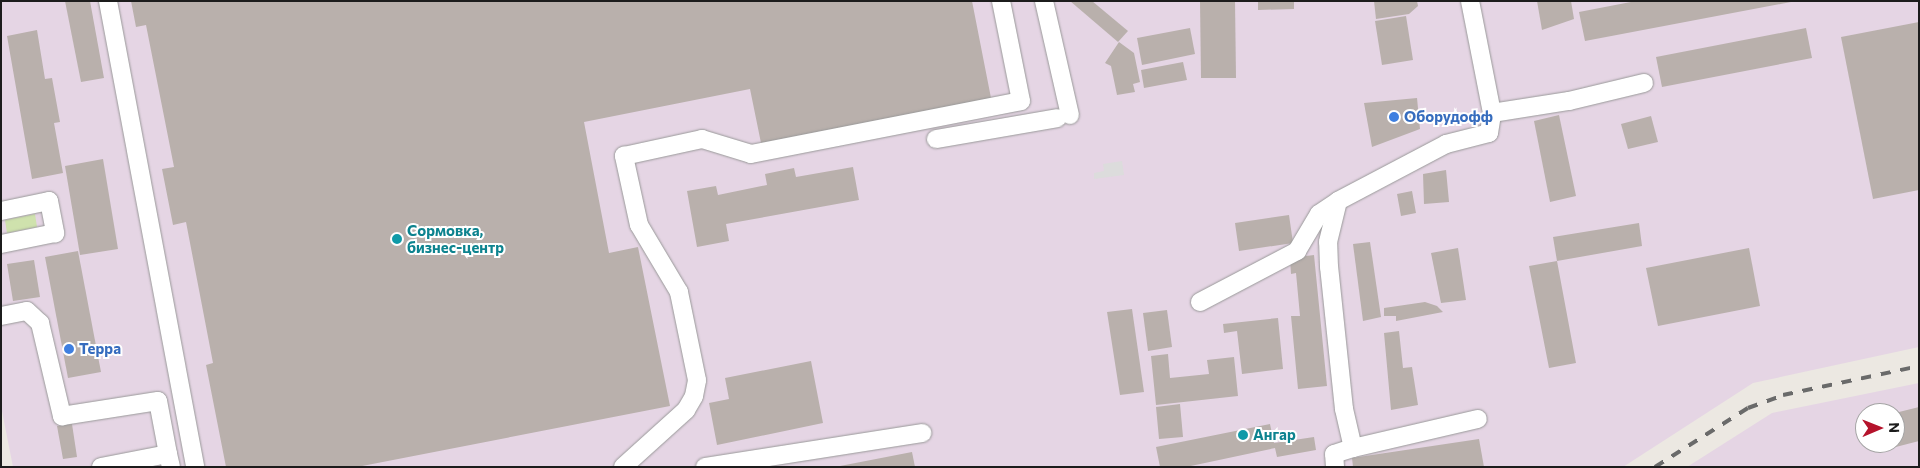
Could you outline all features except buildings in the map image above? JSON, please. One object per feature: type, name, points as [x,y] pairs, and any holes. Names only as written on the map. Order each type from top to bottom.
[{"type":"street","points":[[108,1],[195,467]]},
{"type":"street","points":[[624,467],[686,410],[694,396],[697,380],[679,292],[639,225],[624,156],[702,139],[751,154],[1021,102],[1001,1]]},
{"type":"street","points":[[936,139],[1063,117],[1044,1]]},
{"type":"street","points":[[1200,302],[1297,251],[1319,214],[1338,201],[1446,144],[1489,134],[1492,113],[1470,1]]},
{"type":"street","points":[[1492,113],[1569,101],[1644,83]]},
{"type":"street","points":[[1338,201],[1328,242],[1344,409],[1353,448]]},
{"type":"street","points":[[1,211],[49,202],[55,233],[1,244]]},
{"type":"street","points":[[1,316],[27,312],[40,323],[62,416],[158,401],[170,460],[101,467]]},
{"type":"street","points":[[1335,467],[1334,454],[1478,418]]},
{"type":"street","points":[[705,467],[922,432]]},
{"type":"street","points":[[624,467],[629,467]]},
{"type":"shaded area","points":[[1,1],[1919,1],[1919,347],[1753,383],[1623,467],[13,467],[1,406]]},
{"type":"shaded area","points":[[1122,161],[1124,175],[1094,179],[1094,173],[1104,171],[1103,164]]},
{"type":"shaded area","points":[[1919,383],[1919,467],[1687,467],[1772,413]]},
{"type":"green space","points":[[35,214],[37,227],[7,233],[5,220]]},
{"type":"railway","points":[[1655,467],[1748,408],[1783,395],[1919,366]]},
{"type":"place","name":"Оборудофф","points":[[1394,117]]},
{"type":"place","name":"Сормовка, бизнес-центр","points":[[397,239]]},
{"type":"place","name":"Терра","points":[[69,349]]},
{"type":"place","name":"Ангар","points":[[1243,435]]}]
